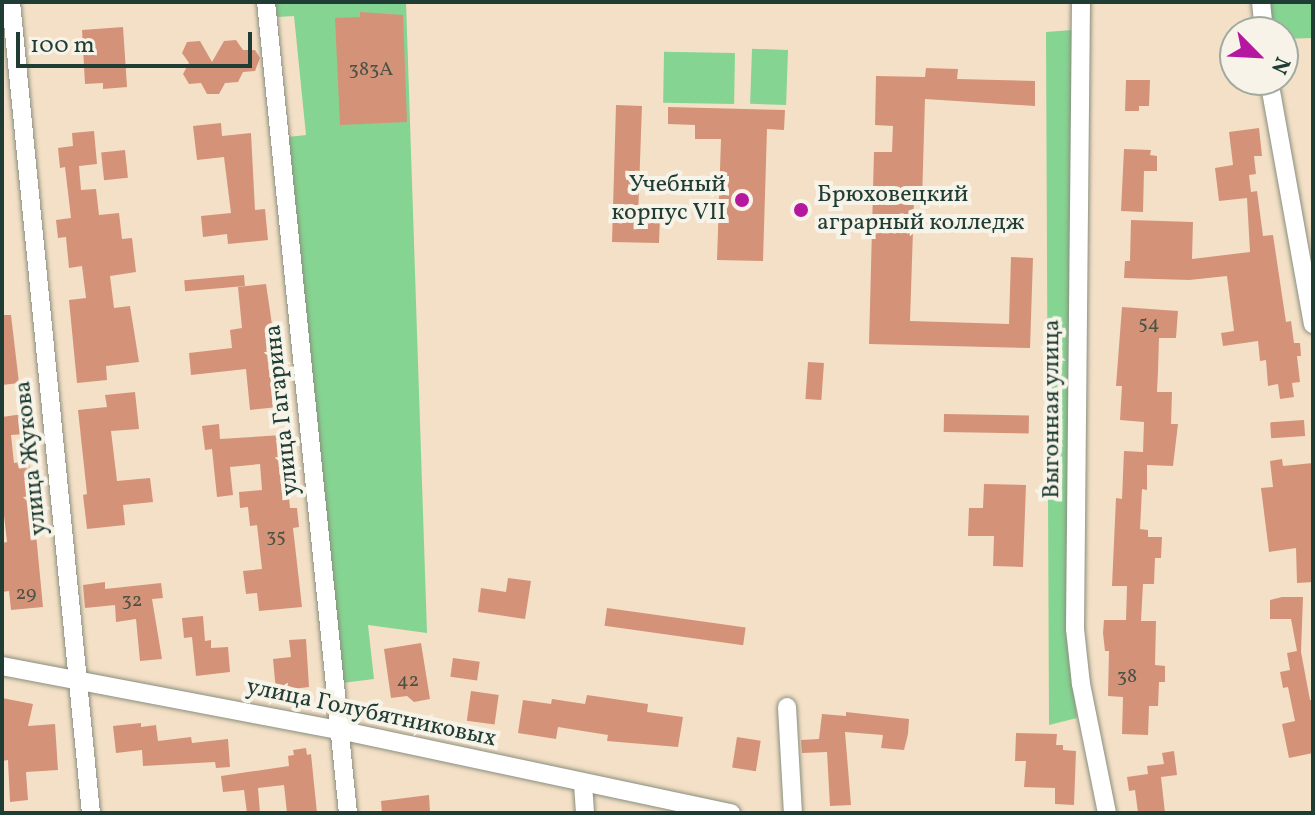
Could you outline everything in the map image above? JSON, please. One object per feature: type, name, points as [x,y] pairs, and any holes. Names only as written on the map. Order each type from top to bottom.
[{"type":"street","name":"улица Жукова","points":[[11,2],[91,813]]},
{"type":"street","name":"улица Гагарина","points":[[266,2],[348,813]]},
{"type":"street","name":"Выгонная улица","points":[[1081,2],[1075,629],[1081,684],[1107,813]]},
{"type":"street","points":[[1272,96],[1313,324]]},
{"type":"street","name":"улица Голубятниковых","points":[[2,666],[339,730],[731,813]]},
{"type":"street","points":[[787,707],[793,813]]},
{"type":"street","points":[[583,784],[585,813]]},
{"type":"green space","points":[[275,2],[406,2],[427,633],[368,625],[374,679],[342,683],[288,137],[306,135],[294,16],[277,17]]},
{"type":"green space","points":[[1270,2],[1313,2],[1313,38],[1299,38],[1299,16],[1271,16]]},
{"type":"green space","points":[[1072,30],[1066,628],[1077,718],[1049,725],[1046,32]]},
{"type":"green space","points":[[752,49],[788,50],[786,105],[750,104]]},
{"type":"green space","points":[[664,52],[735,53],[734,104],[663,103]]},
{"type":"building","points":[[360,12],[403,15],[407,122],[340,125],[335,18],[360,17]]},
{"type":"building","points":[[123,27],[127,87],[103,89],[103,83],[85,84],[82,30]]},
{"type":"building","points":[[236,40],[243,50],[255,50],[260,58],[255,71],[243,72],[238,82],[225,83],[219,94],[207,94],[201,83],[189,84],[183,74],[189,63],[182,53],[187,42],[200,41],[212,62],[224,41]]},
{"type":"building","points":[[926,68],[958,69],[957,79],[1035,81],[1035,106],[925,99],[922,201],[914,200],[910,321],[1009,324],[1011,257],[1033,258],[1030,348],[869,344],[874,152],[892,152],[893,126],[875,125],[876,76],[925,77]]},
{"type":"building","points":[[1126,80],[1150,80],[1149,106],[1139,106],[1139,111],[1125,111]]},
{"type":"building","points":[[616,105],[642,106],[638,217],[660,217],[659,243],[612,242]]},
{"type":"building","name":"Учебный корпус VII","points":[[668,107],[785,110],[784,130],[767,129],[763,261],[717,260],[721,139],[695,139],[695,125],[668,124]]},
{"type":"building","points":[[221,123],[222,136],[251,133],[255,210],[265,209],[268,240],[228,244],[227,234],[203,237],[201,216],[231,213],[224,157],[197,160],[193,126]]},
{"type":"building","points":[[1259,128],[1262,156],[1254,156],[1256,174],[1249,175],[1251,192],[1257,191],[1263,236],[1273,235],[1286,322],[1291,321],[1294,343],[1300,343],[1301,356],[1297,356],[1300,382],[1292,383],[1294,397],[1280,399],[1278,384],[1268,386],[1266,360],[1260,361],[1258,341],[1223,346],[1221,333],[1234,331],[1227,276],[1189,280],[1124,278],[1125,261],[1130,261],[1131,220],[1193,222],[1192,259],[1250,252],[1247,198],[1219,201],[1215,168],[1233,165],[1229,132]]},
{"type":"building","points":[[94,131],[97,164],[79,166],[81,190],[96,189],[99,215],[119,213],[122,239],[132,238],[136,272],[110,276],[114,308],[130,306],[139,362],[106,366],[107,380],[77,383],[69,300],[86,298],[82,266],[69,268],[66,237],[58,238],[56,220],[71,218],[65,167],[60,168],[58,148],[73,146],[72,133]]},
{"type":"building","points":[[1124,149],[1151,150],[1150,155],[1157,156],[1157,171],[1144,171],[1143,212],[1121,211]]},
{"type":"building","points":[[125,150],[128,178],[104,180],[101,153]]},
{"type":"building","points":[[244,275],[245,286],[185,291],[184,280]]},
{"type":"building","points":[[266,284],[277,358],[274,358],[278,407],[250,410],[246,369],[191,375],[189,353],[232,348],[230,330],[242,328],[238,287]]},
{"type":"building","points":[[1122,307],[1178,311],[1176,338],[1159,338],[1157,392],[1172,392],[1171,424],[1178,424],[1173,466],[1147,465],[1147,490],[1142,489],[1140,529],[1148,530],[1148,537],[1162,537],[1161,558],[1155,558],[1154,584],[1143,584],[1141,621],[1156,621],[1155,665],[1165,666],[1165,682],[1159,682],[1158,706],[1149,706],[1148,735],[1122,734],[1123,697],[1108,696],[1109,651],[1105,651],[1103,633],[1104,620],[1126,620],[1127,586],[1112,586],[1116,498],[1122,499],[1124,451],[1143,452],[1144,422],[1120,420],[1122,386],[1116,386]]},
{"type":"building","points":[[2,315],[11,315],[19,383],[2,385]]},
{"type":"building","points":[[808,362],[824,363],[821,400],[805,399]]},
{"type":"building","points":[[135,392],[139,429],[111,431],[117,481],[150,478],[153,502],[123,505],[125,525],[87,529],[83,495],[87,494],[78,410],[107,407],[105,395]]},
{"type":"building","points":[[23,414],[25,434],[11,435],[14,463],[29,461],[43,607],[11,610],[9,591],[2,592],[2,543],[7,542],[2,497],[2,417]]},
{"type":"building","points":[[944,414],[1029,415],[1029,433],[944,432]]},
{"type":"building","points":[[1304,420],[1305,436],[1271,438],[1270,422]]},
{"type":"building","points":[[219,424],[220,439],[283,435],[290,508],[297,508],[299,527],[293,528],[302,607],[259,611],[257,593],[246,594],[243,571],[262,569],[257,525],[250,526],[248,507],[240,508],[239,492],[262,490],[260,464],[230,467],[233,495],[217,497],[212,449],[205,450],[202,426]]},
{"type":"building","points":[[1282,459],[1283,466],[1313,463],[1313,582],[1297,583],[1296,548],[1269,552],[1261,488],[1273,487],[1270,461]]},
{"type":"building","points":[[984,484],[1026,485],[1023,567],[993,566],[994,536],[968,536],[969,508],[983,508]]},
{"type":"building","points":[[508,578],[531,581],[525,619],[478,612],[481,588],[506,592]]},
{"type":"building","points":[[105,582],[105,589],[161,583],[163,598],[152,599],[162,659],[140,661],[136,619],[116,622],[115,605],[85,608],[83,585]]},
{"type":"building","points":[[1303,597],[1301,652],[1310,700],[1313,700],[1313,753],[1289,758],[1282,724],[1295,721],[1288,687],[1283,688],[1280,672],[1290,670],[1287,653],[1297,651],[1291,619],[1270,619],[1270,600]]},
{"type":"building","points":[[607,608],[746,627],[743,645],[604,626]]},
{"type":"building","points":[[203,616],[205,641],[211,640],[211,648],[228,647],[230,672],[196,676],[192,637],[184,638],[182,618]]},
{"type":"building","points":[[306,639],[309,687],[276,691],[273,659],[291,657],[289,640]]},
{"type":"building","points":[[421,643],[430,699],[414,702],[407,696],[391,698],[384,649]]},
{"type":"building","points":[[453,658],[480,662],[477,681],[450,677]]},
{"type":"building","points":[[471,691],[499,695],[495,725],[467,721]]},
{"type":"building","points":[[587,695],[648,704],[647,712],[683,717],[678,747],[607,741],[608,735],[558,727],[556,739],[518,733],[523,700],[551,704],[552,699],[585,704]]},
{"type":"building","points":[[2,698],[33,704],[28,726],[55,724],[58,770],[26,772],[28,800],[10,802],[8,760],[2,761]]},
{"type":"building","points":[[846,712],[909,719],[908,734],[904,750],[881,748],[883,735],[845,732],[851,805],[830,806],[827,752],[802,753],[801,740],[819,739],[822,714],[846,716]]},
{"type":"building","points":[[141,723],[141,727],[156,725],[158,741],[191,737],[192,743],[228,739],[230,767],[216,768],[215,762],[143,766],[142,750],[116,753],[113,726]]},
{"type":"building","points":[[1016,733],[1057,734],[1056,745],[1063,745],[1063,750],[1076,751],[1074,805],[1055,804],[1055,788],[1024,787],[1026,761],[1015,761]]},
{"type":"building","points":[[737,737],[761,741],[756,771],[732,768]]},
{"type":"building","points":[[306,748],[307,755],[311,754],[317,813],[287,813],[284,785],[258,788],[260,813],[247,813],[244,790],[223,792],[221,776],[289,766],[288,756],[294,755],[293,750]]},
{"type":"building","points":[[1174,751],[1177,775],[1161,777],[1165,813],[1138,813],[1135,790],[1129,791],[1127,777],[1148,774],[1147,766],[1164,764],[1162,753]]},
{"type":"building","points":[[429,795],[430,812],[382,813],[381,801]]},
{"type":"place","name":"Учебный корпус VII","points":[[742,200]]},
{"type":"place","name":"Брюховецкий аграрный колледж","points":[[801,210]]}]
